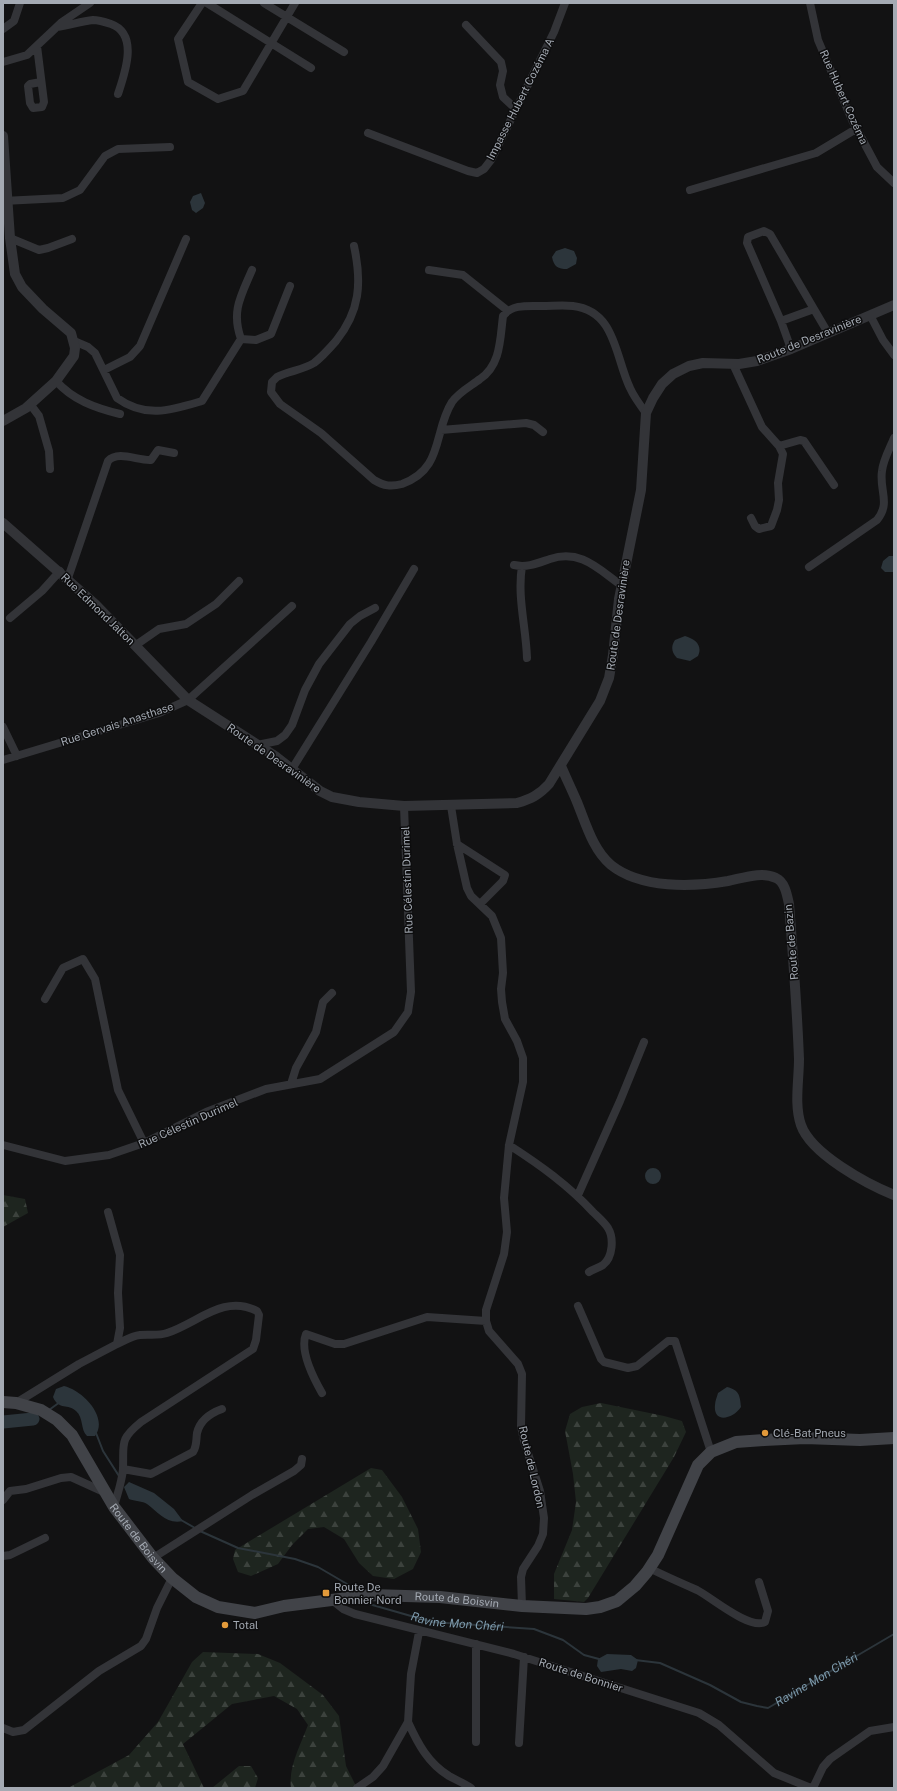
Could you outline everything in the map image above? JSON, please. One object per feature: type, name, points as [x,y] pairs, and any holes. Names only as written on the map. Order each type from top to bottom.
[{"type":"main road","name":"Route de Boisvin","points":[[3,1402],[16,1403],[41,1410],[57,1420],[72,1435],[114,1507],[153,1558],[172,1578],[196,1597],[213,1605],[243,1612],[255,1613],[284,1606],[368,1596],[440,1597],[522,1606],[586,1610],[600,1607],[617,1601],[635,1586],[649,1568],[658,1555],[698,1465],[711,1452],[736,1442],[805,1438],[860,1440],[894,1438]]},
{"type":"street","points":[[3,29],[14,21],[20,3]]},
{"type":"street","points":[[3,62],[27,55],[74,13],[90,3]]},
{"type":"street","points":[[202,3],[178,39],[188,82],[218,99],[243,91],[295,3]]},
{"type":"street","points":[[207,3],[311,68]]},
{"type":"street","points":[[264,3],[344,52]]},
{"type":"street","name":"Impasse Hubert Cozéma A","points":[[368,133],[468,171],[477,173],[484,169],[491,160],[554,32],[565,3]]},
{"type":"street","name":"Rue Hubert Cozéma","points":[[810,3],[818,40],[856,129],[877,167],[894,183]]},
{"type":"street","points":[[56,28],[93,20],[118,26],[127,37],[126,65],[118,94]]},
{"type":"street","points":[[466,25],[501,62],[503,71],[500,85],[503,97],[516,109]]},
{"type":"street","points":[[37,46],[41,82]]},
{"type":"street","points":[[690,190],[816,153],[856,129]]},
{"type":"street","points":[[3,136],[5,201],[12,264],[15,274],[22,287],[43,309],[71,333],[74,341],[74,356],[56,381],[30,404],[3,421]]},
{"type":"street","points":[[5,201],[63,198],[80,190],[105,156],[118,149],[170,147]]},
{"type":"street","points":[[791,349],[781,321],[747,243],[748,237],[764,230],[770,234],[828,333]]},
{"type":"street","points":[[10,238],[39,250],[72,239]]},
{"type":"street","points":[[104,370],[130,357],[140,346],[186,239]]},
{"type":"street","points":[[354,246],[358,266],[358,286],[352,318],[330,348],[314,363],[277,377],[272,382],[271,392],[280,404],[321,433],[374,480],[387,486],[395,486],[409,481],[423,472],[430,463],[445,416],[453,401],[464,390],[491,371],[497,359],[503,316],[514,308],[526,306],[574,306],[590,312],[603,321],[612,336],[630,387],[646,413]]},
{"type":"street","points":[[241,339],[236,325],[238,305],[252,270]]},
{"type":"street","points":[[429,270],[463,275],[508,311]]},
{"type":"street","points":[[241,339],[256,340],[271,334],[290,286]]},
{"type":"street","name":"Route de Desravinière","points":[[188,700],[274,756],[320,791],[332,797],[359,802],[404,806],[451,806],[517,804],[536,796],[549,784],[561,766],[600,700],[609,678],[621,585],[641,490],[646,413],[662,384],[673,374],[689,366],[703,363],[733,364],[757,361],[791,349],[894,305]]},
{"type":"street","points":[[781,321],[814,309]]},
{"type":"street","points":[[870,315],[883,340],[894,355]]},
{"type":"street","points":[[74,341],[88,347],[95,353],[118,398],[123,402],[151,411],[169,411],[202,401],[241,339]]},
{"type":"street","points":[[733,364],[762,427],[779,446],[783,454],[778,483],[779,500],[774,520],[771,526],[759,529],[755,526],[751,518]]},
{"type":"street","points":[[56,381],[63,389],[82,402],[120,414]]},
{"type":"street","points":[[30,404],[37,412],[41,421],[48,451],[50,469]]},
{"type":"street","points":[[441,430],[526,423],[534,425],[543,432]]},
{"type":"street","points":[[809,567],[877,520],[881,515],[885,506],[882,470],[894,438]]},
{"type":"street","points":[[779,446],[800,440],[804,441],[834,485]]},
{"type":"street","points":[[10,618],[64,575],[108,461],[114,456],[151,460],[158,450],[174,453]]},
{"type":"street","name":"Rue Edmond Jalton","points":[[3,522],[64,575],[136,645],[188,700]]},
{"type":"street","points":[[527,658],[526,635],[520,595],[518,565],[529,566],[558,556],[578,557],[586,560],[621,585]]},
{"type":"street","points":[[292,769],[371,642],[414,568]]},
{"type":"street","points":[[136,645],[159,629],[186,624],[216,604],[239,581]]},
{"type":"street","name":"Rue Gervais Anasthase","points":[[3,760],[159,713],[188,700],[292,606]]},
{"type":"street","points":[[257,745],[277,741],[285,735],[292,725],[305,690],[319,664],[350,624],[360,616],[375,608]]},
{"type":"street","points":[[3,727],[17,756]]},
{"type":"street","name":"Route de Bazin","points":[[561,766],[599,852],[611,865],[624,875],[641,881],[680,885],[724,882],[764,875],[782,881],[789,904],[799,1058],[798,1109],[801,1125],[817,1148],[854,1176],[894,1195]]},
{"type":"street","points":[[549,784],[569,784]]},
{"type":"street","name":"Rue Célestin Durimel","points":[[3,1145],[65,1161],[109,1155],[144,1143],[206,1112],[266,1089],[320,1079],[394,1032],[408,1012],[411,992],[404,806]]},
{"type":"street","points":[[322,1393],[310,1372],[304,1340],[306,1334],[335,1344],[344,1344],[427,1317],[486,1321],[486,1310],[504,1254],[507,1232],[504,1198],[509,1145],[523,1082],[523,1058],[517,1041],[506,1019],[502,1002],[501,989],[504,973],[501,938],[492,916],[471,896],[467,888],[457,844],[451,806]]},
{"type":"street","points":[[457,844],[504,875],[503,881],[480,904]]},
{"type":"street","points":[[45,999],[64,968],[83,959],[95,979],[118,1090],[144,1143]]},
{"type":"street","points":[[292,1084],[296,1068],[316,1032],[323,1002],[332,993]]},
{"type":"street","points":[[578,1196],[620,1102],[644,1042]]},
{"type":"street","points":[[509,1145],[545,1168],[578,1196],[607,1227],[612,1243],[607,1260],[603,1265],[589,1272]]},
{"type":"street","points":[[108,1212],[120,1254],[118,1293],[120,1328],[117,1344]]},
{"type":"street","points":[[16,1403],[79,1364],[133,1336],[158,1336],[174,1331],[216,1308],[245,1306],[257,1311],[259,1315],[256,1340],[253,1349],[128,1432],[124,1440],[122,1453],[123,1470],[114,1507]]},
{"type":"street","points":[[578,1306],[601,1359],[604,1362],[628,1368],[637,1366],[668,1341],[675,1341],[711,1452]]},
{"type":"street","name":"Route de Lordon","points":[[486,1321],[489,1331],[518,1364],[522,1374],[521,1426],[524,1441],[540,1491],[544,1518],[542,1534],[538,1546],[523,1569],[521,1577],[522,1606]]},
{"type":"street","points":[[123,1470],[151,1474],[193,1452],[198,1429],[202,1423],[213,1412],[222,1410]]},
{"type":"street","points":[[153,1558],[252,1495],[294,1471],[301,1465],[302,1460]]},
{"type":"street","points":[[3,1500],[10,1491],[26,1489],[66,1477],[76,1478],[104,1492]]},
{"type":"street","points":[[3,1556],[10,1555],[45,1538]]},
{"type":"street","points":[[649,1568],[697,1590],[749,1621],[761,1624],[765,1622],[768,1611],[759,1582]]},
{"type":"street","points":[[3,1728],[13,1732],[24,1730],[99,1671],[141,1646],[146,1639],[156,1608],[172,1578]]},
{"type":"street","name":"Route de Bonnier","points":[[333,1601],[349,1612],[420,1632],[476,1644],[524,1657],[699,1713],[719,1725],[774,1773],[812,1788]]},
{"type":"street","points":[[357,1788],[373,1777],[383,1766],[408,1722],[411,1674],[420,1632]]},
{"type":"street","points":[[476,1644],[476,1742]]},
{"type":"street","points":[[520,1743],[524,1657]]},
{"type":"street","points":[[408,1722],[419,1746],[430,1761],[448,1776],[470,1788]]},
{"type":"street","points":[[812,1788],[823,1767],[830,1759],[870,1731],[894,1726]]},
{"type":"green space","points":[[3,1195],[25,1199],[28,1213],[3,1227]]},
{"type":"green space","points":[[601,1403],[682,1421],[686,1432],[674,1457],[588,1598],[584,1602],[554,1599],[554,1574],[572,1530],[576,1502],[573,1474],[565,1431],[570,1414],[582,1407]]},
{"type":"green space","points":[[371,1468],[382,1470],[402,1497],[418,1529],[421,1552],[413,1569],[394,1579],[373,1576],[359,1563],[344,1539],[324,1527],[308,1529],[292,1545],[278,1564],[251,1576],[238,1572],[233,1559],[235,1550]]},
{"type":"green space","points":[[203,1652],[258,1654],[280,1663],[323,1695],[339,1716],[346,1766],[357,1788],[291,1788],[291,1772],[293,1764],[308,1725],[297,1709],[274,1696],[232,1704],[183,1744],[204,1788],[68,1788],[129,1755],[158,1722],[192,1662]]},
{"type":"green space","points":[[239,1766],[251,1766],[258,1778],[255,1788],[212,1788]]},
{"type":"shaded area","points":[[201,193],[205,203],[203,208],[196,213],[192,210],[190,202],[193,196]]},
{"type":"shaded area","points":[[565,248],[574,251],[577,258],[576,264],[567,269],[561,269],[554,263],[552,257],[556,251]]},
{"type":"shaded area","points":[[889,556],[894,556],[894,572],[885,572],[881,568],[883,561]]},
{"type":"shaded area","points":[[685,636],[695,641],[699,646],[698,656],[690,661],[677,658],[672,647],[675,640]]},
{"type":"shaded area","points":[[650,1168],[656,1168],[661,1173],[659,1182],[656,1184],[650,1184],[645,1179],[645,1173]]},
{"type":"shaded area","points":[[64,1386],[78,1393],[92,1405],[99,1421],[95,1436],[87,1436],[83,1430],[80,1417],[76,1411],[70,1407],[58,1404],[55,1401],[53,1397],[56,1389]]},
{"type":"shaded area","points":[[727,1387],[736,1391],[740,1399],[741,1407],[729,1417],[724,1418],[717,1415],[715,1411],[715,1402],[718,1393]]},
{"type":"shaded area","points":[[129,1482],[154,1493],[174,1509],[183,1521],[177,1522],[167,1519],[145,1503],[129,1499],[124,1487]]},
{"type":"shaded area","points":[[607,1654],[631,1655],[638,1660],[636,1668],[632,1671],[621,1669],[601,1672],[597,1666],[598,1659]]},
{"type":"waterway","name":"Ravine Mon Chéri","points":[[49,1410],[60,1402]]},
{"type":"waterway","name":"Ravine Mon Chéri","points":[[3,1422],[33,1419]]},
{"type":"waterway","name":"Ravine Mon Chéri","points":[[96,1433],[103,1451],[119,1476]]},
{"type":"waterway","name":"Ravine Mon Chéri","points":[[181,1520],[195,1528]]},
{"type":"waterway","name":"Ravine Mon Chéri","points":[[200,1531],[238,1548],[295,1559],[318,1567],[359,1591]]},
{"type":"waterway","name":"Ravine Mon Chéri","points":[[365,1599],[369,1604],[432,1622],[534,1629],[563,1640],[584,1655],[599,1659]]},
{"type":"waterway","name":"Ravine Mon Chéri","points":[[635,1660],[660,1663],[710,1685],[741,1702],[768,1708],[894,1634]]},
{"type":"place","name":"Clé-Bat Pneus","points":[[765,1433]]},
{"type":"place","name":"Route De Bonnier Nord","points":[[326,1593]]},
{"type":"place","name":"Total","points":[[225,1625]]}]
